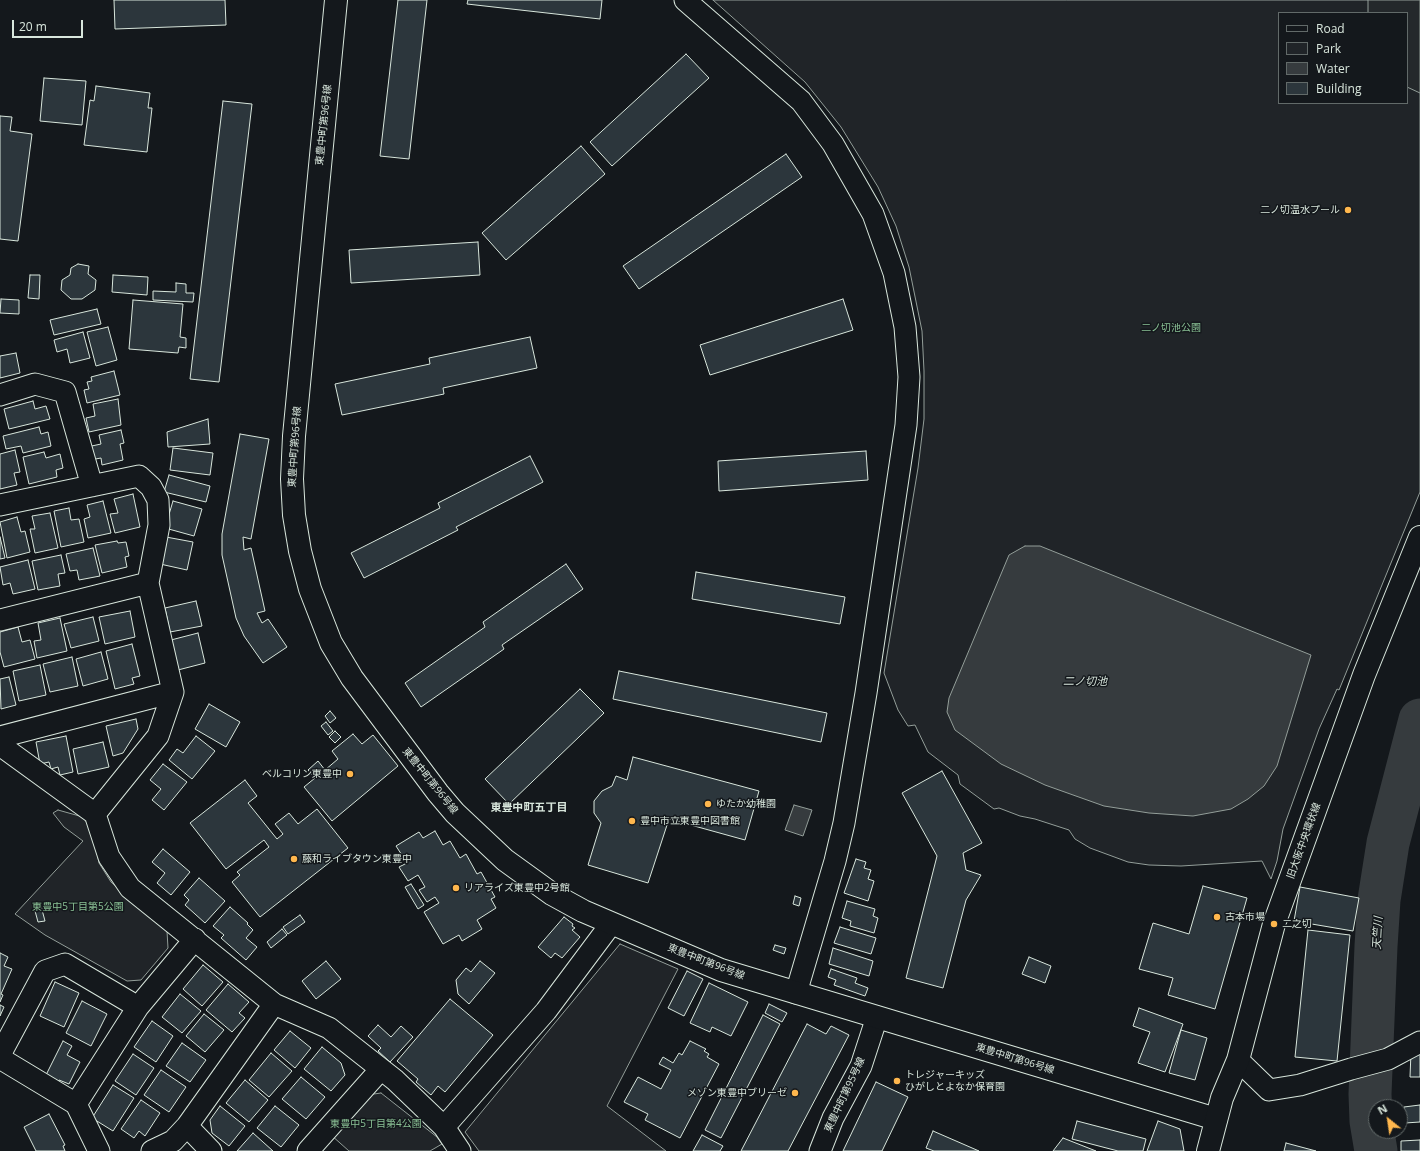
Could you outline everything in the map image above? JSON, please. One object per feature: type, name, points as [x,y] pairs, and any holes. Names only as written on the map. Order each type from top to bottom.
[{"type":"street","name":"東豊中町第96号線","points":[[336,0],[292,467],[294,515],[300,551],[310,589],[328,638],[352,678],[438,793],[455,813],[505,860],[564,901],[611,924],[720,970],[1216,1119]]},
{"type":"street","points":[[686,0],[801,101],[833,144],[873,214],[894,273],[905,327],[909,377],[906,425],[866,693],[844,823],[835,861],[796,993]]},
{"type":"street","points":[[0,395],[35,384],[66,392],[92,486]]},
{"type":"street","points":[[0,505],[139,476],[150,487],[158,500],[158,525],[148,583],[173,692],[158,736],[95,814]]},
{"type":"street","name":"旧大阪中央環状線","points":[[1208,1151],[1216,1119],[1238,1060],[1274,924],[1364,675],[1420,537]]},
{"type":"street","points":[[0,620],[148,583]]},
{"type":"street","points":[[0,738],[173,692]]},
{"type":"street","points":[[0,745],[95,814],[109,857],[130,888],[196,939],[274,1004],[329,1028],[395,1080],[444,1127],[460,1151]]},
{"type":"street","points":[[444,1127],[546,1011],[611,924]]},
{"type":"street","points":[[76,1104],[138,1007],[196,939]]},
{"type":"street","points":[[99,1151],[76,1104],[3,1060],[2,1051],[45,971],[65,964],[138,1007]]},
{"type":"street","points":[[152,1151],[173,1141],[187,1126],[274,1004]]},
{"type":"street","name":"東豊中町第95号線","points":[[820,1151],[833,1118],[861,1066],[877,1017]]},
{"type":"street","points":[[1238,1060],[1269,1090],[1300,1085],[1388,1059],[1420,1042]]},
{"type":"street","points":[[308,1151],[381,1069]]},
{"type":"street","points":[[187,1126],[211,1151]]},
{"type":"green space","name":"二ノ切池公園","points":[[713,0],[1420,0],[1420,492],[1339,690],[1337,689],[1319,729],[1283,829],[1277,861],[1271,879],[1262,861],[1181,866],[1149,865],[1128,862],[1090,848],[1075,839],[1069,830],[1035,819],[1020,816],[999,808],[994,809],[960,784],[958,775],[928,752],[915,725],[908,726],[898,710],[884,673],[918,468],[924,419],[922,331],[909,267],[896,226],[878,187],[841,127],[805,82]]},
{"type":"green space","name":"東豊中5丁目第5公園","points":[[58,810],[83,817],[93,832],[99,863],[111,882],[167,931],[168,948],[141,980],[127,981],[45,935],[15,914],[83,841],[64,827],[53,813]]},
{"type":"green space","points":[[620,944],[678,969],[607,1106],[666,1151],[479,1151],[465,1132]]},
{"type":"green space","name":"東豊中5丁目第4公園","points":[[381,1093],[437,1137],[442,1144],[430,1151],[349,1151],[331,1135],[367,1095]]},
{"type":"shaded area","points":[[1368,0],[1420,0],[1420,93],[1408,87],[1408,12],[1368,12]]},
{"type":"water","name":"二ノ切池","points":[[1025,546],[1040,546],[1311,655],[1277,766],[1264,786],[1248,799],[1231,809],[1193,816],[1149,813],[1104,806],[1045,785],[1001,764],[955,730],[947,712],[949,698],[1009,555]]},
{"type":"water","points":[[794,805],[812,810],[803,836],[785,830]]},
{"type":"building","points":[[114,0],[225,0],[226,25],[115,29]]},
{"type":"building","points":[[398,0],[427,0],[409,159],[380,156]]},
{"type":"building","points":[[468,0],[602,0],[600,19],[467,4]]},
{"type":"building","points":[[686,54],[709,78],[612,166],[590,142]]},
{"type":"building","points":[[44,78],[86,81],[82,125],[40,121]]},
{"type":"building","points":[[96,86],[150,93],[148,108],[152,108],[147,152],[84,145],[90,100],[94,101]]},
{"type":"building","points":[[223,101],[252,104],[219,382],[190,379]]},
{"type":"building","points":[[0,116],[12,117],[10,131],[32,134],[18,241],[0,239]]},
{"type":"building","points":[[581,146],[605,174],[506,260],[482,233]]},
{"type":"building","points":[[786,154],[802,177],[639,289],[623,266]]},
{"type":"building","points":[[478,242],[480,275],[351,283],[349,250]]},
{"type":"building","points":[[78,264],[89,266],[88,274],[96,280],[95,290],[82,299],[71,299],[61,290],[62,280],[70,275],[71,268]]},
{"type":"building","points":[[30,275],[40,275],[39,299],[28,298]]},
{"type":"building","points":[[113,275],[148,277],[147,295],[112,292]]},
{"type":"building","points":[[176,283],[186,284],[186,293],[194,293],[193,302],[153,300],[153,291],[176,292]]},
{"type":"building","points":[[1,299],[19,300],[19,314],[0,313]]},
{"type":"building","points":[[843,299],[853,330],[710,375],[700,345]]},
{"type":"building","points":[[133,300],[183,304],[180,337],[186,338],[186,348],[179,347],[178,353],[129,349]]},
{"type":"building","points":[[97,309],[101,324],[54,335],[50,320]]},
{"type":"building","points":[[108,327],[117,360],[96,366],[87,332]]},
{"type":"building","points":[[83,332],[90,358],[70,363],[67,349],[57,352],[54,340]]},
{"type":"building","points":[[530,337],[537,368],[443,388],[444,394],[342,415],[335,384],[430,364],[429,358]]},
{"type":"building","points":[[16,353],[20,373],[0,378],[0,356]]},
{"type":"building","points":[[114,371],[120,395],[87,403],[84,390],[89,389],[87,382],[92,381],[91,377]]},
{"type":"building","points":[[118,399],[121,425],[89,432],[86,418],[95,416],[93,404]]},
{"type":"building","points":[[33,401],[35,409],[46,406],[50,419],[9,429],[4,409]]},
{"type":"building","points":[[208,419],[210,444],[168,447],[167,432]]},
{"type":"building","points":[[39,427],[41,434],[48,432],[51,446],[23,453],[21,446],[6,449],[3,436]]},
{"type":"building","points":[[121,430],[124,443],[120,444],[123,460],[102,465],[101,458],[90,460],[87,447],[101,444],[99,435]]},
{"type":"building","points":[[240,434],[269,439],[251,539],[243,537],[244,550],[251,548],[265,611],[257,613],[262,623],[268,619],[287,647],[263,663],[244,636],[236,618],[222,555],[222,534]]},
{"type":"building","points":[[173,448],[213,453],[210,475],[170,470]]},
{"type":"building","points":[[15,450],[20,472],[14,473],[17,485],[0,489],[0,454]]},
{"type":"building","points":[[866,451],[868,480],[719,491],[718,461]]},
{"type":"building","points":[[44,452],[46,458],[60,454],[63,468],[56,470],[57,477],[29,484],[23,457]]},
{"type":"building","points":[[530,456],[543,482],[456,527],[458,530],[364,578],[351,553],[440,508],[438,503]]},
{"type":"building","points":[[169,475],[210,486],[206,502],[164,492]]},
{"type":"building","points":[[133,494],[140,527],[115,533],[110,514],[118,513],[114,499]]},
{"type":"building","points":[[103,501],[111,533],[88,538],[84,519],[90,517],[87,505]]},
{"type":"building","points":[[173,501],[202,509],[194,536],[165,528]]},
{"type":"building","points":[[69,508],[71,520],[79,519],[84,542],[61,547],[54,511]]},
{"type":"building","points":[[50,513],[58,548],[35,553],[30,529],[35,529],[32,516]]},
{"type":"building","points":[[17,517],[21,532],[25,531],[30,552],[7,558],[0,522]]},
{"type":"building","points":[[0,537],[5,558],[0,559]]},
{"type":"building","points":[[166,537],[193,542],[187,570],[160,564]]},
{"type":"building","points":[[117,541],[118,543],[126,542],[129,556],[125,557],[127,567],[102,573],[95,545]]},
{"type":"building","points":[[93,548],[100,576],[79,580],[77,570],[70,571],[66,554]]},
{"type":"building","points":[[61,555],[65,573],[58,574],[60,586],[38,590],[32,561]]},
{"type":"building","points":[[28,560],[35,589],[13,594],[10,583],[3,585],[0,567]]},
{"type":"building","points":[[566,564],[583,589],[502,645],[504,649],[421,707],[405,683],[485,627],[483,622]]},
{"type":"building","points":[[696,572],[845,597],[840,624],[692,599]]},
{"type":"building","points":[[196,601],[202,626],[170,632],[165,608]]},
{"type":"building","points":[[130,611],[135,637],[105,644],[99,617]]},
{"type":"building","points":[[93,617],[99,641],[71,648],[64,624]]},
{"type":"building","points":[[60,618],[67,651],[37,658],[34,641],[41,640],[38,623]]},
{"type":"building","points":[[18,627],[22,642],[30,640],[35,659],[4,667],[0,652],[0,632]]},
{"type":"building","points":[[198,633],[205,663],[178,670],[171,640]]},
{"type":"building","points":[[132,644],[140,676],[132,678],[134,684],[115,689],[106,651]]},
{"type":"building","points":[[101,652],[108,679],[83,686],[76,659]]},
{"type":"building","points":[[72,657],[78,686],[50,692],[43,664]]},
{"type":"building","points":[[40,665],[46,695],[19,701],[13,671]]},
{"type":"building","points":[[619,671],[827,713],[821,742],[613,699]]},
{"type":"building","points":[[9,677],[16,705],[1,709],[0,679]]},
{"type":"building","points":[[580,689],[604,713],[509,804],[485,779]]},
{"type":"building","points":[[209,704],[240,722],[226,747],[195,729]]},
{"type":"building","points":[[330,711],[336,718],[330,723],[325,716]]},
{"type":"building","points":[[136,719],[138,729],[123,753],[113,756],[106,726]]},
{"type":"building","points":[[326,722],[333,731],[328,735],[321,726]]},
{"type":"building","points":[[335,731],[341,737],[335,743],[329,737]]},
{"type":"building","name":"ベルコリン東豊中","points":[[353,734],[362,744],[373,735],[398,766],[332,821],[304,787],[315,778],[308,770],[318,761],[325,770],[338,759],[332,751]]},
{"type":"building","points":[[66,736],[73,772],[60,775],[58,767],[51,769],[49,762],[40,764],[36,742]]},
{"type":"building","points":[[196,736],[215,751],[192,779],[169,760],[177,749],[183,753]]},
{"type":"building","points":[[103,742],[109,767],[78,774],[73,749]]},
{"type":"building","points":[[633,757],[759,791],[745,840],[669,819],[648,883],[588,865],[601,823],[594,813],[594,801],[602,791],[612,786],[616,776],[627,780]]},
{"type":"building","points":[[163,764],[187,782],[164,810],[152,800],[161,789],[150,780]]},
{"type":"building","points":[[942,771],[982,843],[963,853],[966,870],[981,875],[966,900],[943,988],[906,978],[937,856],[902,793]]},
{"type":"building","name":"藤和ライブタウン東豊中","points":[[245,780],[257,796],[248,803],[277,839],[283,834],[275,824],[289,813],[298,824],[317,809],[348,848],[260,917],[232,882],[240,875],[237,872],[269,847],[264,840],[226,869],[190,823]]},
{"type":"building","name":"リアライズ東豊中2号館","points":[[435,831],[443,845],[450,841],[460,858],[466,854],[477,874],[481,872],[495,897],[491,899],[496,908],[477,920],[482,929],[462,941],[459,935],[443,944],[424,912],[439,903],[435,897],[427,902],[419,890],[425,887],[418,875],[408,881],[399,867],[407,863],[396,846],[419,832],[423,838]]},
{"type":"building","points":[[163,849],[190,872],[171,895],[157,883],[165,873],[152,862]]},
{"type":"building","points":[[856,859],[866,862],[864,868],[871,870],[868,879],[874,881],[868,901],[844,893]]},
{"type":"building","points":[[199,878],[225,901],[205,923],[185,905],[189,900],[184,895]]},
{"type":"building","points":[[411,884],[424,905],[418,909],[405,887]]},
{"type":"building","points":[[1203,886],[1247,898],[1215,1009],[1168,995],[1173,978],[1139,969],[1153,923],[1189,934]]},
{"type":"building","points":[[1300,887],[1359,898],[1353,931],[1294,921]]},
{"type":"building","points":[[795,896],[801,898],[799,906],[793,904]]},
{"type":"building","points":[[847,901],[875,909],[873,916],[878,918],[874,933],[850,926],[851,921],[842,918]]},
{"type":"building","points":[[41,906],[45,921],[38,922],[34,907]]},
{"type":"building","points":[[230,907],[248,923],[247,924],[253,930],[246,938],[257,947],[246,960],[221,938],[224,935],[213,926]]},
{"type":"building","points":[[300,915],[305,922],[288,934],[283,927]]},
{"type":"building","points":[[564,917],[573,924],[572,926],[575,928],[572,930],[580,937],[562,958],[555,953],[551,958],[538,947]]},
{"type":"building","points":[[840,927],[876,938],[871,954],[834,943]]},
{"type":"building","points":[[282,929],[287,935],[271,948],[267,942]]},
{"type":"building","points":[[1308,930],[1350,935],[1337,1061],[1295,1057]]},
{"type":"building","points":[[775,945],[786,948],[784,954],[773,950]]},
{"type":"building","points":[[833,948],[873,961],[869,976],[829,964]]},
{"type":"building","points":[[0,953],[8,957],[4,966],[12,969],[1,994],[3,995],[0,1002]]},
{"type":"building","points":[[1029,957],[1051,966],[1045,983],[1022,974]]},
{"type":"building","points":[[326,961],[341,979],[316,999],[302,981]]},
{"type":"building","points":[[480,961],[495,973],[469,1004],[458,994],[456,980],[466,968],[471,972]]},
{"type":"building","points":[[203,965],[223,982],[202,1006],[183,989]]},
{"type":"building","points":[[831,969],[857,978],[855,983],[868,988],[865,996],[834,985],[836,980],[828,977]]},
{"type":"building","points":[[687,971],[703,979],[684,1016],[668,1008]]},
{"type":"building","points":[[55,982],[79,993],[64,1027],[40,1016]]},
{"type":"building","points":[[709,983],[748,1002],[731,1036],[712,1027],[710,1032],[690,1023]]},
{"type":"building","points":[[228,984],[249,1002],[239,1013],[245,1018],[232,1032],[206,1010]]},
{"type":"building","points":[[180,994],[201,1011],[182,1033],[162,1017]]},
{"type":"building","points":[[450,999],[493,1035],[445,1092],[438,1086],[431,1095],[416,1082],[418,1079],[397,1061]]},
{"type":"building","points":[[82,1001],[107,1014],[91,1046],[66,1033]]},
{"type":"building","points":[[769,1004],[787,1013],[782,1022],[765,1013]]},
{"type":"building","points":[[0,1005],[4,1007],[0,1016]]},
{"type":"building","points":[[1139,1008],[1183,1024],[1165,1072],[1138,1063],[1150,1032],[1133,1026]]},
{"type":"building","points":[[204,1014],[224,1030],[205,1052],[186,1036]]},
{"type":"building","points":[[763,1015],[780,1024],[721,1138],[705,1130]]},
{"type":"building","points":[[152,1021],[173,1036],[156,1062],[134,1047]]},
{"type":"building","name":"メゾン東豊中ブリーゼ","points":[[807,1024],[826,1034],[831,1026],[849,1035],[788,1151],[741,1151]]},
{"type":"building","points":[[378,1025],[391,1037],[401,1026],[413,1037],[390,1062],[378,1051],[381,1048],[368,1036]]},
{"type":"building","points":[[1181,1030],[1207,1038],[1195,1080],[1169,1073]]},
{"type":"building","points":[[290,1031],[311,1048],[295,1068],[274,1050]]},
{"type":"building","points":[[63,1041],[72,1046],[67,1055],[80,1062],[69,1084],[59,1080],[57,1084],[45,1077]]},
{"type":"building","points":[[690,1041],[706,1049],[704,1051],[709,1054],[707,1057],[719,1064],[680,1138],[645,1120],[648,1114],[624,1102],[638,1077],[661,1089],[671,1070],[659,1064],[663,1057],[673,1063],[679,1053],[682,1055]]},
{"type":"building","points":[[182,1043],[206,1060],[190,1082],[166,1066]]},
{"type":"building","points":[[322,1047],[341,1063],[345,1075],[331,1091],[304,1069]]},
{"type":"building","points":[[1411,1052],[1420,1052],[1420,1077],[1410,1077]]},
{"type":"building","points":[[271,1053],[292,1071],[269,1097],[249,1080]]},
{"type":"building","points":[[133,1054],[154,1068],[136,1095],[115,1081]]},
{"type":"building","points":[[161,1070],[186,1087],[169,1112],[144,1095]]},
{"type":"building","points":[[301,1077],[325,1097],[306,1119],[282,1099]]},
{"type":"building","points":[[245,1080],[268,1100],[249,1122],[226,1103]]},
{"type":"building","points":[[876,1082],[908,1097],[882,1151],[843,1151]]},
{"type":"building","points":[[113,1085],[134,1098],[113,1131],[92,1118]]},
{"type":"building","points":[[141,1100],[160,1113],[145,1136],[139,1131],[134,1138],[121,1129]]},
{"type":"building","points":[[1420,1105],[1420,1122],[1408,1123],[1408,1106]]},
{"type":"building","points":[[220,1106],[245,1126],[229,1146],[212,1133],[210,1120]]},
{"type":"building","points":[[275,1106],[299,1125],[281,1147],[257,1128]]},
{"type":"building","points":[[49,1114],[65,1145],[63,1146],[65,1151],[36,1151],[24,1127]]},
{"type":"building","points":[[1077,1121],[1146,1139],[1143,1151],[1118,1151],[1072,1139]]},
{"type":"building","points":[[1158,1121],[1180,1129],[1184,1151],[1147,1151]]},
{"type":"building","points":[[933,1131],[979,1151],[934,1151],[926,1148]]},
{"type":"building","points":[[253,1133],[273,1151],[237,1151]]},
{"type":"building","points":[[702,1135],[723,1146],[720,1151],[693,1151]]},
{"type":"building","points":[[1063,1138],[1096,1151],[1053,1151]]},
{"type":"building","points":[[1420,1140],[1420,1151],[1401,1151],[1401,1141]]},
{"type":"building","points":[[1286,1143],[1316,1151],[1284,1151]]},
{"type":"waterway","name":"天竺川","points":[[1376,1151],[1371,1121],[1370,1094],[1379,900],[1388,843],[1420,720]]},
{"type":"place","name":"二ノ切温水プール","points":[[1348,210]]},
{"type":"place","name":"ベルコリン東豊中","points":[[350,774]]},
{"type":"place","name":"ゆたか幼稚園","points":[[708,804]]},
{"type":"place","name":"豊中市立東豊中図書館","points":[[632,821]]},
{"type":"place","name":"藤和ライブタウン東豊中","points":[[294,859]]},
{"type":"place","name":"リアライズ東豊中2号館","points":[[456,888]]},
{"type":"place","name":"古本市場","points":[[1217,917]]},
{"type":"place","name":"二之切","points":[[1274,924]]},
{"type":"place","name":"トレジャーキッズ ひがしとよなか保育園","points":[[897,1081]]},
{"type":"place","name":"メゾン東豊中ブリーゼ","points":[[795,1093]]},
{"type":"district","name":"東豊中町五丁目","points":[[529,808]]}]
